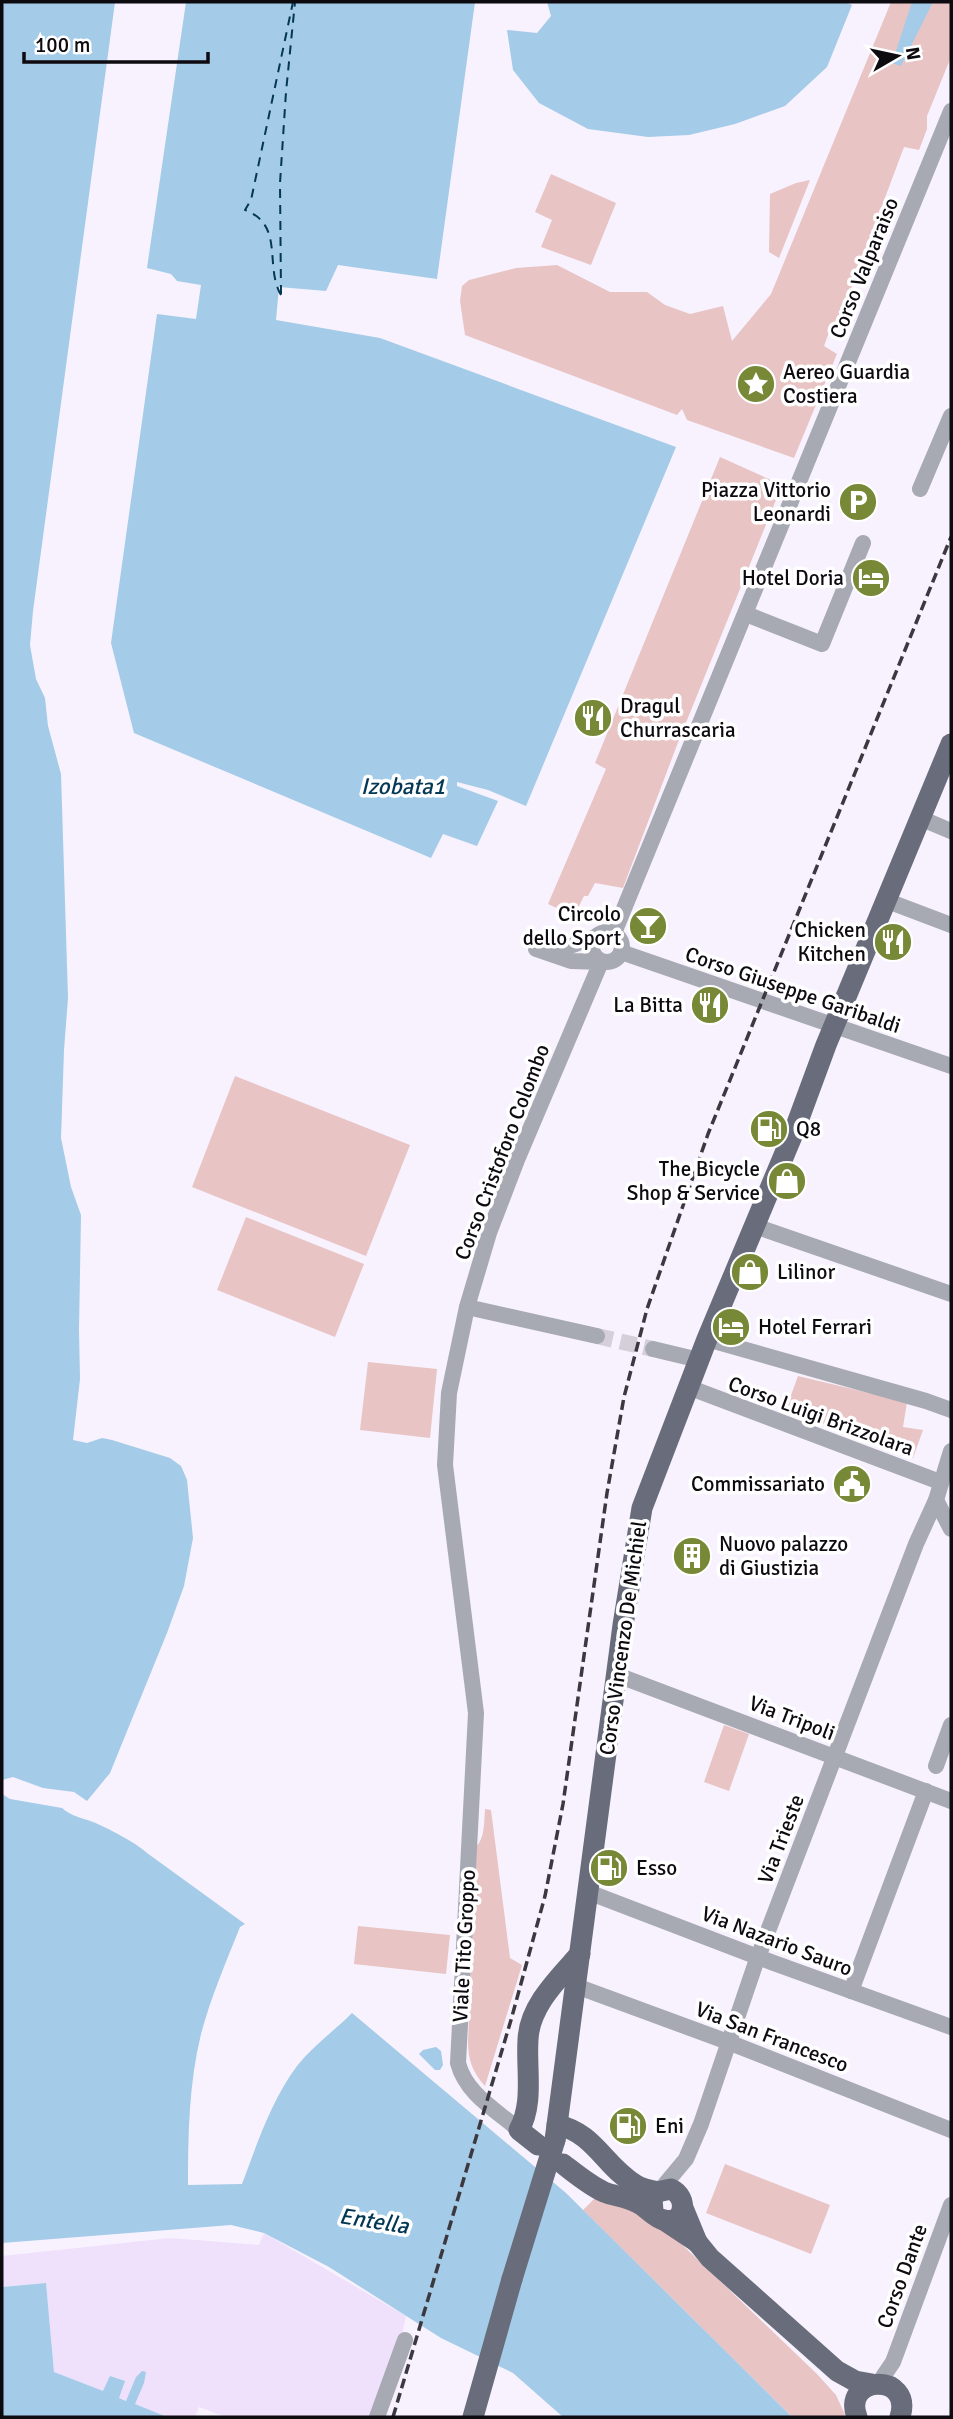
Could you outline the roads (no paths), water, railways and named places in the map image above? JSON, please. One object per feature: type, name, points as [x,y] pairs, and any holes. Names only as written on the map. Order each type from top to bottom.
[{"type":"main road","name":"Corso Vincenzo De Michiel","points":[[473,2417],[550,2137],[572,2020],[617,1675],[642,1508],[707,1339],[951,744]]},
{"type":"main road","points":[[519,2130],[525,2120],[528,2039],[533,2017],[550,1988],[580,1954]]},
{"type":"main road","points":[[529,2052],[539,2028],[545,2021],[572,2020]]},
{"type":"main road","name":"Viale Tito Groppo","points":[[519,2130],[550,2137],[582,2134],[623,2176],[659,2203]]},
{"type":"main road","points":[[563,2164],[605,2192],[635,2201],[659,2203],[676,2218],[683,2207],[697,2242]]},
{"type":"main road","points":[[659,2203],[710,2258],[837,2371],[855,2381],[881,2386],[902,2405],[901,2416]]},
{"type":"main road","points":[[837,2371],[855,2411]]},
{"type":"main road","points":[[855,2411],[857,2396],[881,2386]]},
{"type":"street","name":"Corso Valparaiso","points":[[746,614],[951,111]]},
{"type":"street","points":[[920,489],[951,416]]},
{"type":"street","points":[[614,933],[746,614],[822,644],[863,542]]},
{"type":"street","points":[[920,818],[951,831]]},
{"type":"street","points":[[886,900],[951,925]]},
{"type":"street","points":[[604,932],[614,933],[621,940],[621,952],[615,960],[571,961],[536,949],[570,946],[604,932]]},
{"type":"street","points":[[595,937],[592,951],[601,962]]},
{"type":"street","name":"Corso Giuseppe Garibaldi","points":[[621,952],[951,1066]]},
{"type":"street","name":"Corso Cristoforo Colombo","points":[[476,1736],[471,1661],[445,1465],[449,1393],[467,1307],[489,1233],[601,962]]},
{"type":"street","points":[[755,1226],[951,1294]]},
{"type":"street","points":[[467,1307],[597,1336]]},
{"type":"street","points":[[707,1339],[951,1410]]},
{"type":"street","points":[[653,1349],[699,1360]]},
{"type":"street","name":"Corso Luigi Brizzolara","points":[[688,1387],[945,1473]]},
{"type":"street","name":"Via Trieste","points":[[659,2203],[693,2144],[758,1957],[916,1544],[936,1500],[951,1451]]},
{"type":"street","points":[[936,1500],[951,1529]]},
{"type":"street","name":"Via Tripoli","points":[[617,1675],[951,1801]]},
{"type":"street","points":[[936,1766],[951,1725]]},
{"type":"street","name":"Viale Tito Groppo","points":[[476,1736],[458,2063],[461,2075],[474,2093],[519,2130]]},
{"type":"street","points":[[851,1991],[926,1791]]},
{"type":"street","name":"Via Nazario Sauro","points":[[589,1892],[951,2027]]},
{"type":"street","name":"Via San Francesco","points":[[576,1986],[728,2042],[951,2130]]},
{"type":"street","name":"Corso Dante","points":[[881,2386],[893,2362],[951,2205]]},
{"type":"street","points":[[377,2417],[405,2340]]},
{"type":"water","points":[[2,2],[115,2],[30,645],[36,679],[45,698],[48,726],[61,774],[68,998],[61,1138],[71,1187],[81,1215],[80,1379],[73,1440],[87,1443],[102,1438],[112,1440],[170,1458],[181,1466],[187,1480],[193,1538],[184,1586],[167,1633],[110,1773],[87,1801],[74,1792],[43,1788],[13,1777],[2,1780]]},
{"type":"water","name":"Izobata1","points":[[186,2],[475,2],[437,279],[338,265],[326,291],[279,287],[276,320],[380,338],[676,447],[526,806],[488,790],[457,782],[457,786],[498,801],[477,846],[443,834],[431,858],[134,733],[111,643],[157,314],[196,319],[201,285],[177,281],[171,274],[147,268]]},
{"type":"water","points":[[547,2],[846,2],[852,5],[827,67],[785,106],[735,124],[689,135],[648,137],[588,129],[539,103],[513,70],[507,30],[537,33],[551,16]]},
{"type":"water","points":[[912,2],[933,2],[901,66],[892,63]]},
{"type":"water","name":"Entella","points":[[2,1794],[10,1799],[62,1808],[113,1832],[143,1849],[245,1924],[240,1927],[214,1993],[197,2052],[189,2128],[188,2185],[242,2184],[265,2123],[288,2079],[310,2052],[352,2013],[566,2193],[792,2417],[563,2417],[513,2373],[441,2338],[329,2267],[264,2233],[231,2225],[2,2243]]},
{"type":"water","points":[[436,2047],[441,2051],[443,2065],[440,2070],[435,2070],[419,2054],[423,2050]]},
{"type":"water","points":[[46,2283],[54,2372],[103,2391],[110,2376],[125,2381],[119,2398],[126,2401],[136,2377],[142,2371],[146,2372],[135,2404],[167,2417],[2,2417],[2,2287]]},
{"type":"tunnel","points":[[597,1336],[653,1349]]},
{"type":"railway","points":[[393,2417],[545,1896],[563,1804],[607,1493],[624,1397],[647,1309],[708,1134],[951,537]]},
{"type":"place","name":"Aereo Guardia Costiera","points":[[756,384]]},
{"type":"place","name":"Piazza Vittorio Leonardi","points":[[858,502]]},
{"type":"place","name":"Hotel Doria","points":[[871,578]]},
{"type":"place","name":"Dragul Churrascaria","points":[[593,718]]},
{"type":"place","name":"Circolo dello Sport","points":[[648,926]]},
{"type":"place","name":"Chicken Kitchen","points":[[893,942]]},
{"type":"place","name":"La Bitta","points":[[710,1005]]},
{"type":"place","name":"Q8","points":[[769,1129]]},
{"type":"place","name":"The Bicycle Shop & Service","points":[[787,1181]]},
{"type":"place","name":"Lilinor","points":[[750,1272]]},
{"type":"place","name":"Hotel Ferrari","points":[[731,1327]]},
{"type":"place","name":"Commissariato","points":[[852,1484]]},
{"type":"place","name":"Nuovo palazzo di Giustizia","points":[[692,1556]]},
{"type":"place","name":"Esso","points":[[609,1868]]},
{"type":"place","name":"Eni","points":[[628,2126]]}]
